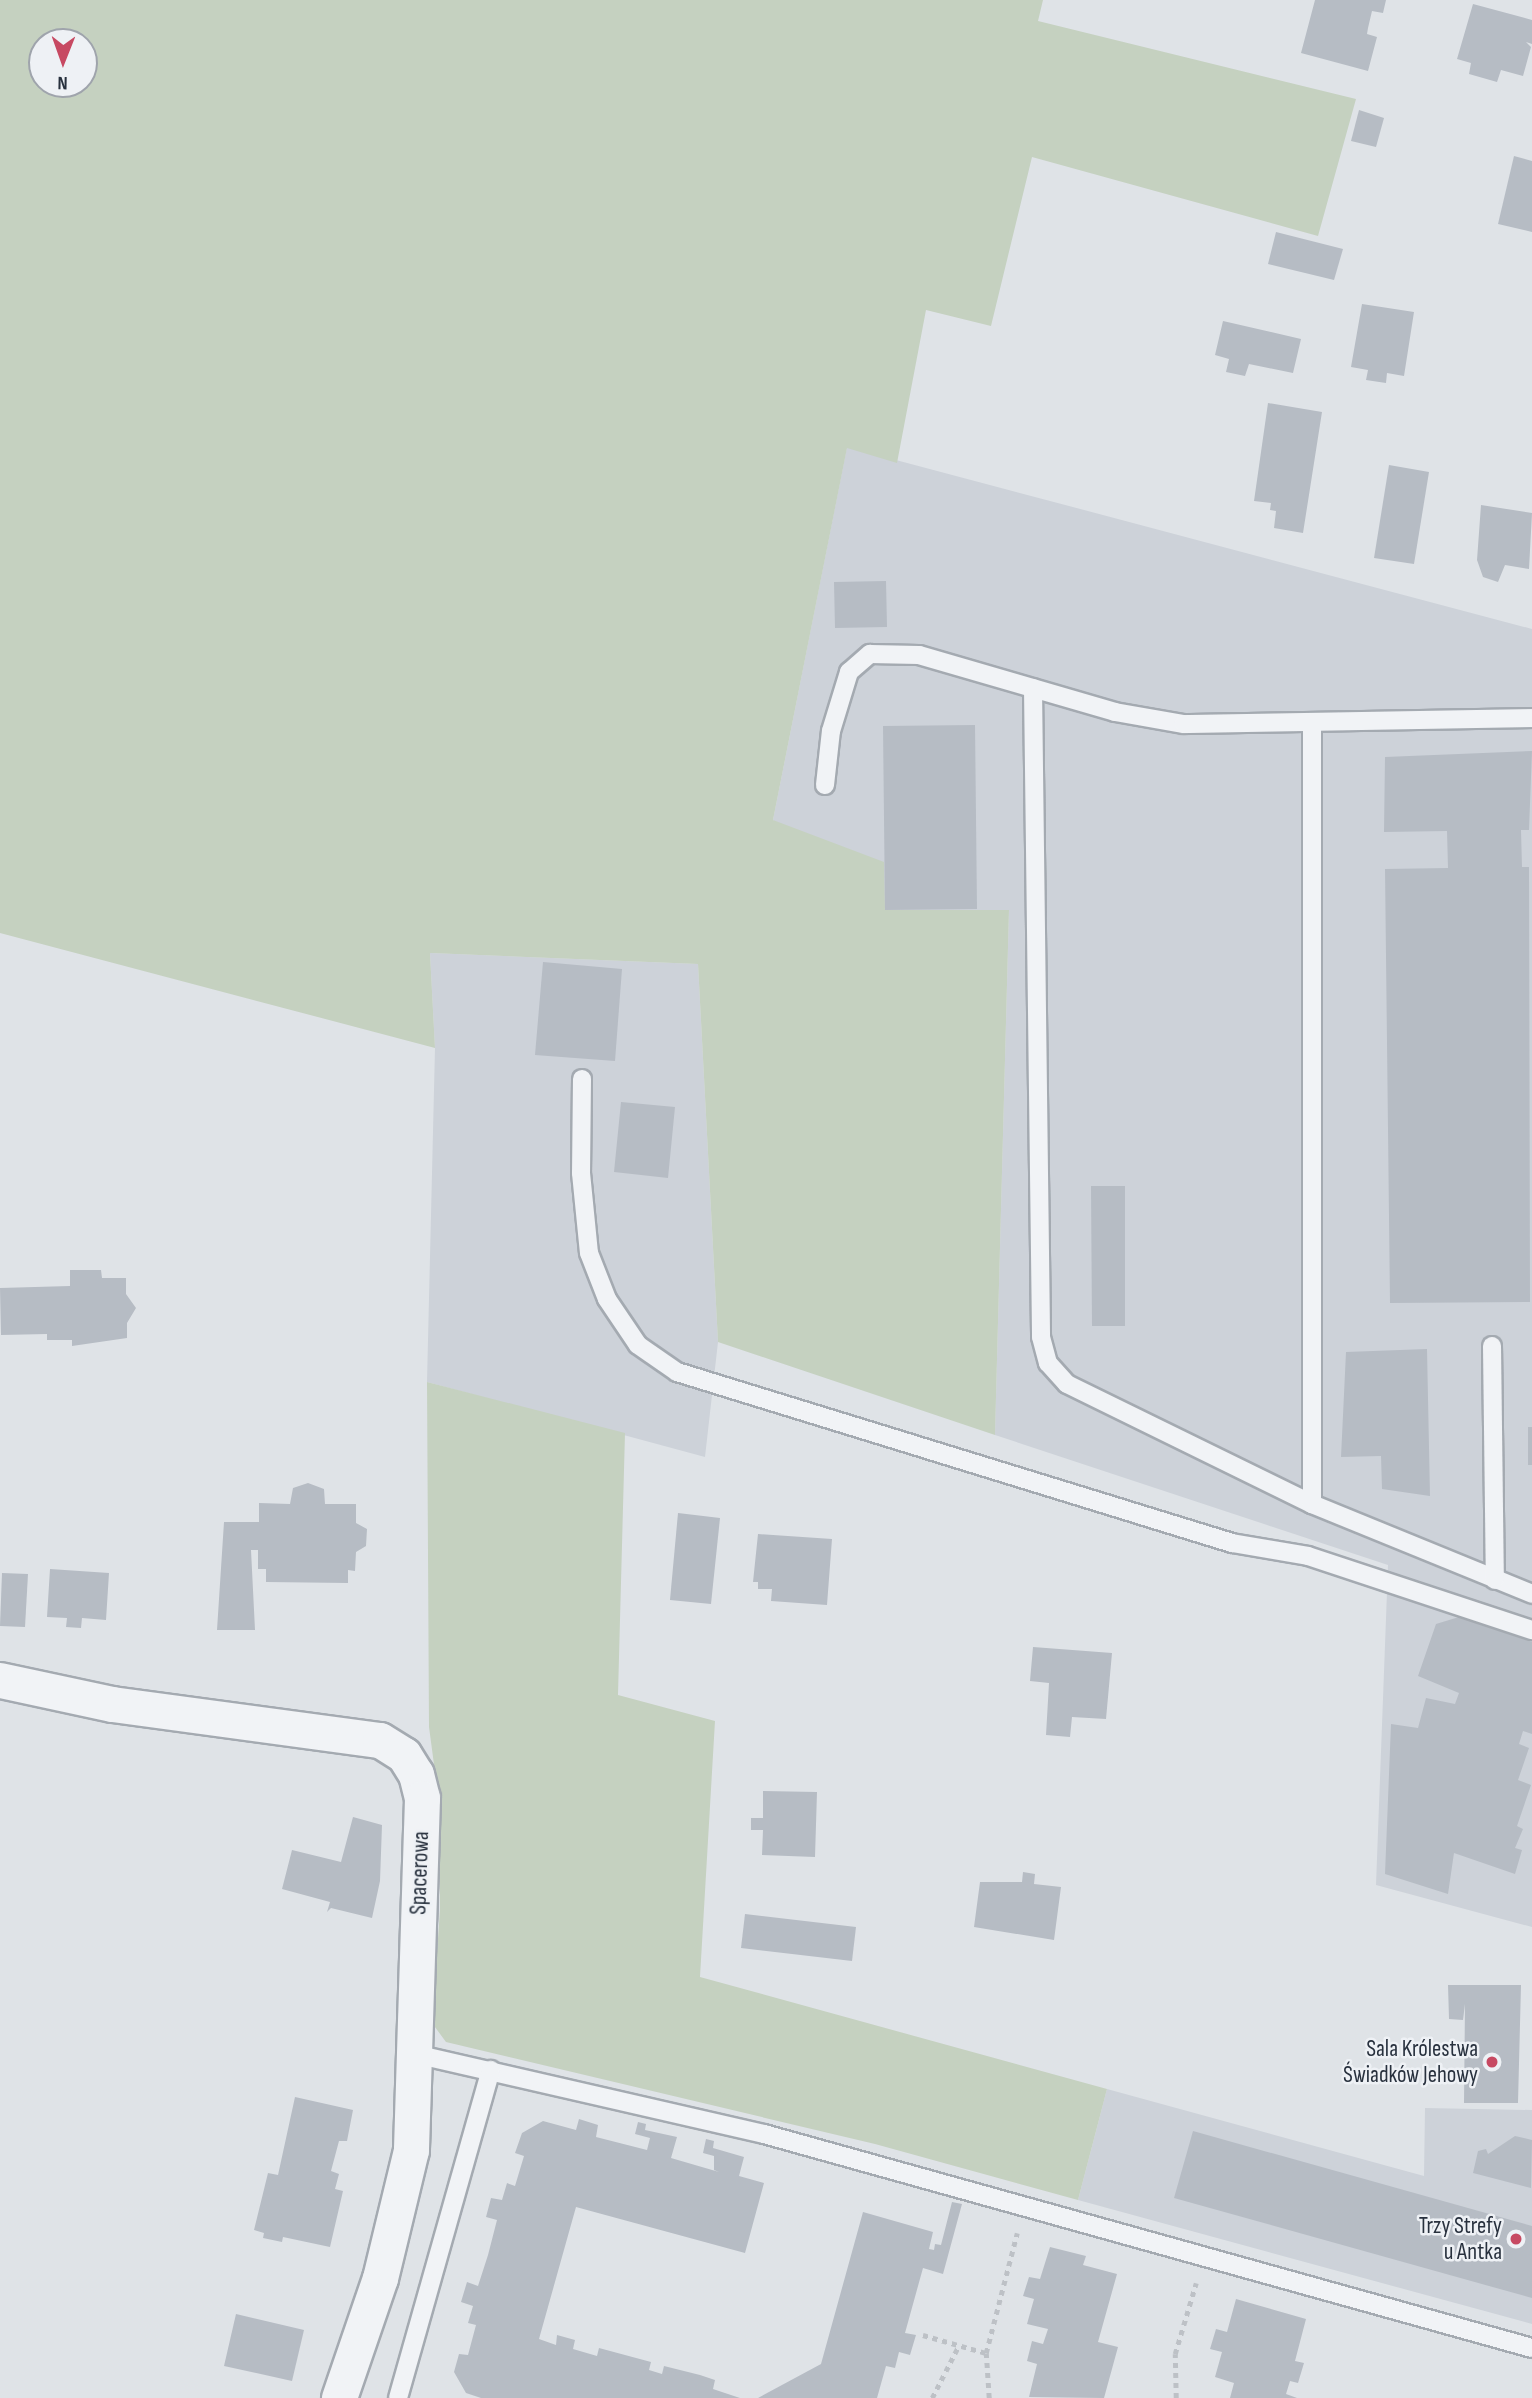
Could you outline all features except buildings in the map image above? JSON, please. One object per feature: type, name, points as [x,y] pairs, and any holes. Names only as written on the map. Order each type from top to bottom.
[{"type":"street","name":"Spacerowa","points":[[0,1680],[112,1704],[369,1738],[404,1755],[422,1798],[415,2054],[408,2163],[380,2278],[345,2396]]},
{"type":"lane","points":[[825,785],[831,731],[849,673],[870,654],[919,655],[1115,712],[1184,724],[1532,718]]},
{"type":"lane","points":[[1033,688],[1041,1337],[1048,1363],[1067,1384],[1311,1504],[1532,1594]]},
{"type":"lane","points":[[1311,1504],[1312,723]]},
{"type":"lane","points":[[582,1079],[581,1173],[589,1253],[607,1299],[638,1345],[677,1372],[1232,1543],[1308,1556],[1532,1630]]},
{"type":"lane","points":[[1492,1346],[1495,1580]]},
{"type":"lane","points":[[415,2054],[764,2134],[1532,2348]]},
{"type":"lane","points":[[398,2398],[491,2070]]},
{"type":"path","points":[[989,2398],[986,2353],[1025,2205]]},
{"type":"path","points":[[1176,2398],[1175,2354],[1204,2256]]},
{"type":"path","points":[[923,2335],[986,2353]]},
{"type":"path","points":[[932,2398],[959,2345]]},
{"type":"shaded area","points":[[847,447],[1532,629],[1532,1927],[1376,1885],[1388,1565],[995,1435],[1009,910],[885,910],[773,820]]},
{"type":"shaded area","points":[[430,953],[698,964],[718,1342],[705,1457],[427,1382],[435,1048]]},
{"type":"shaded area","points":[[1107,2089],[1424,2176],[1425,2108],[1532,2110],[1532,2324],[1078,2200]]},
{"type":"green space","points":[[0,0],[1043,0],[1038,21],[1356,99],[1318,236],[1032,157],[991,326],[926,310],[897,463],[847,448],[773,820],[884,862],[885,910],[1009,910],[995,1435],[718,1342],[698,964],[430,953],[435,1048],[0,933]]},
{"type":"green space","points":[[427,1382],[625,1433],[618,1695],[715,1721],[700,1977],[1107,2089],[1078,2200],[875,2144],[446,2042],[432,2023],[440,1910],[439,1802],[429,1727]]},
{"type":"place","name":"Sala Królestwa Świadków Jehowy","points":[[1492,2062]]},
{"type":"place","name":"Trzy Strefy u Antka","points":[[1516,2239]]}]
